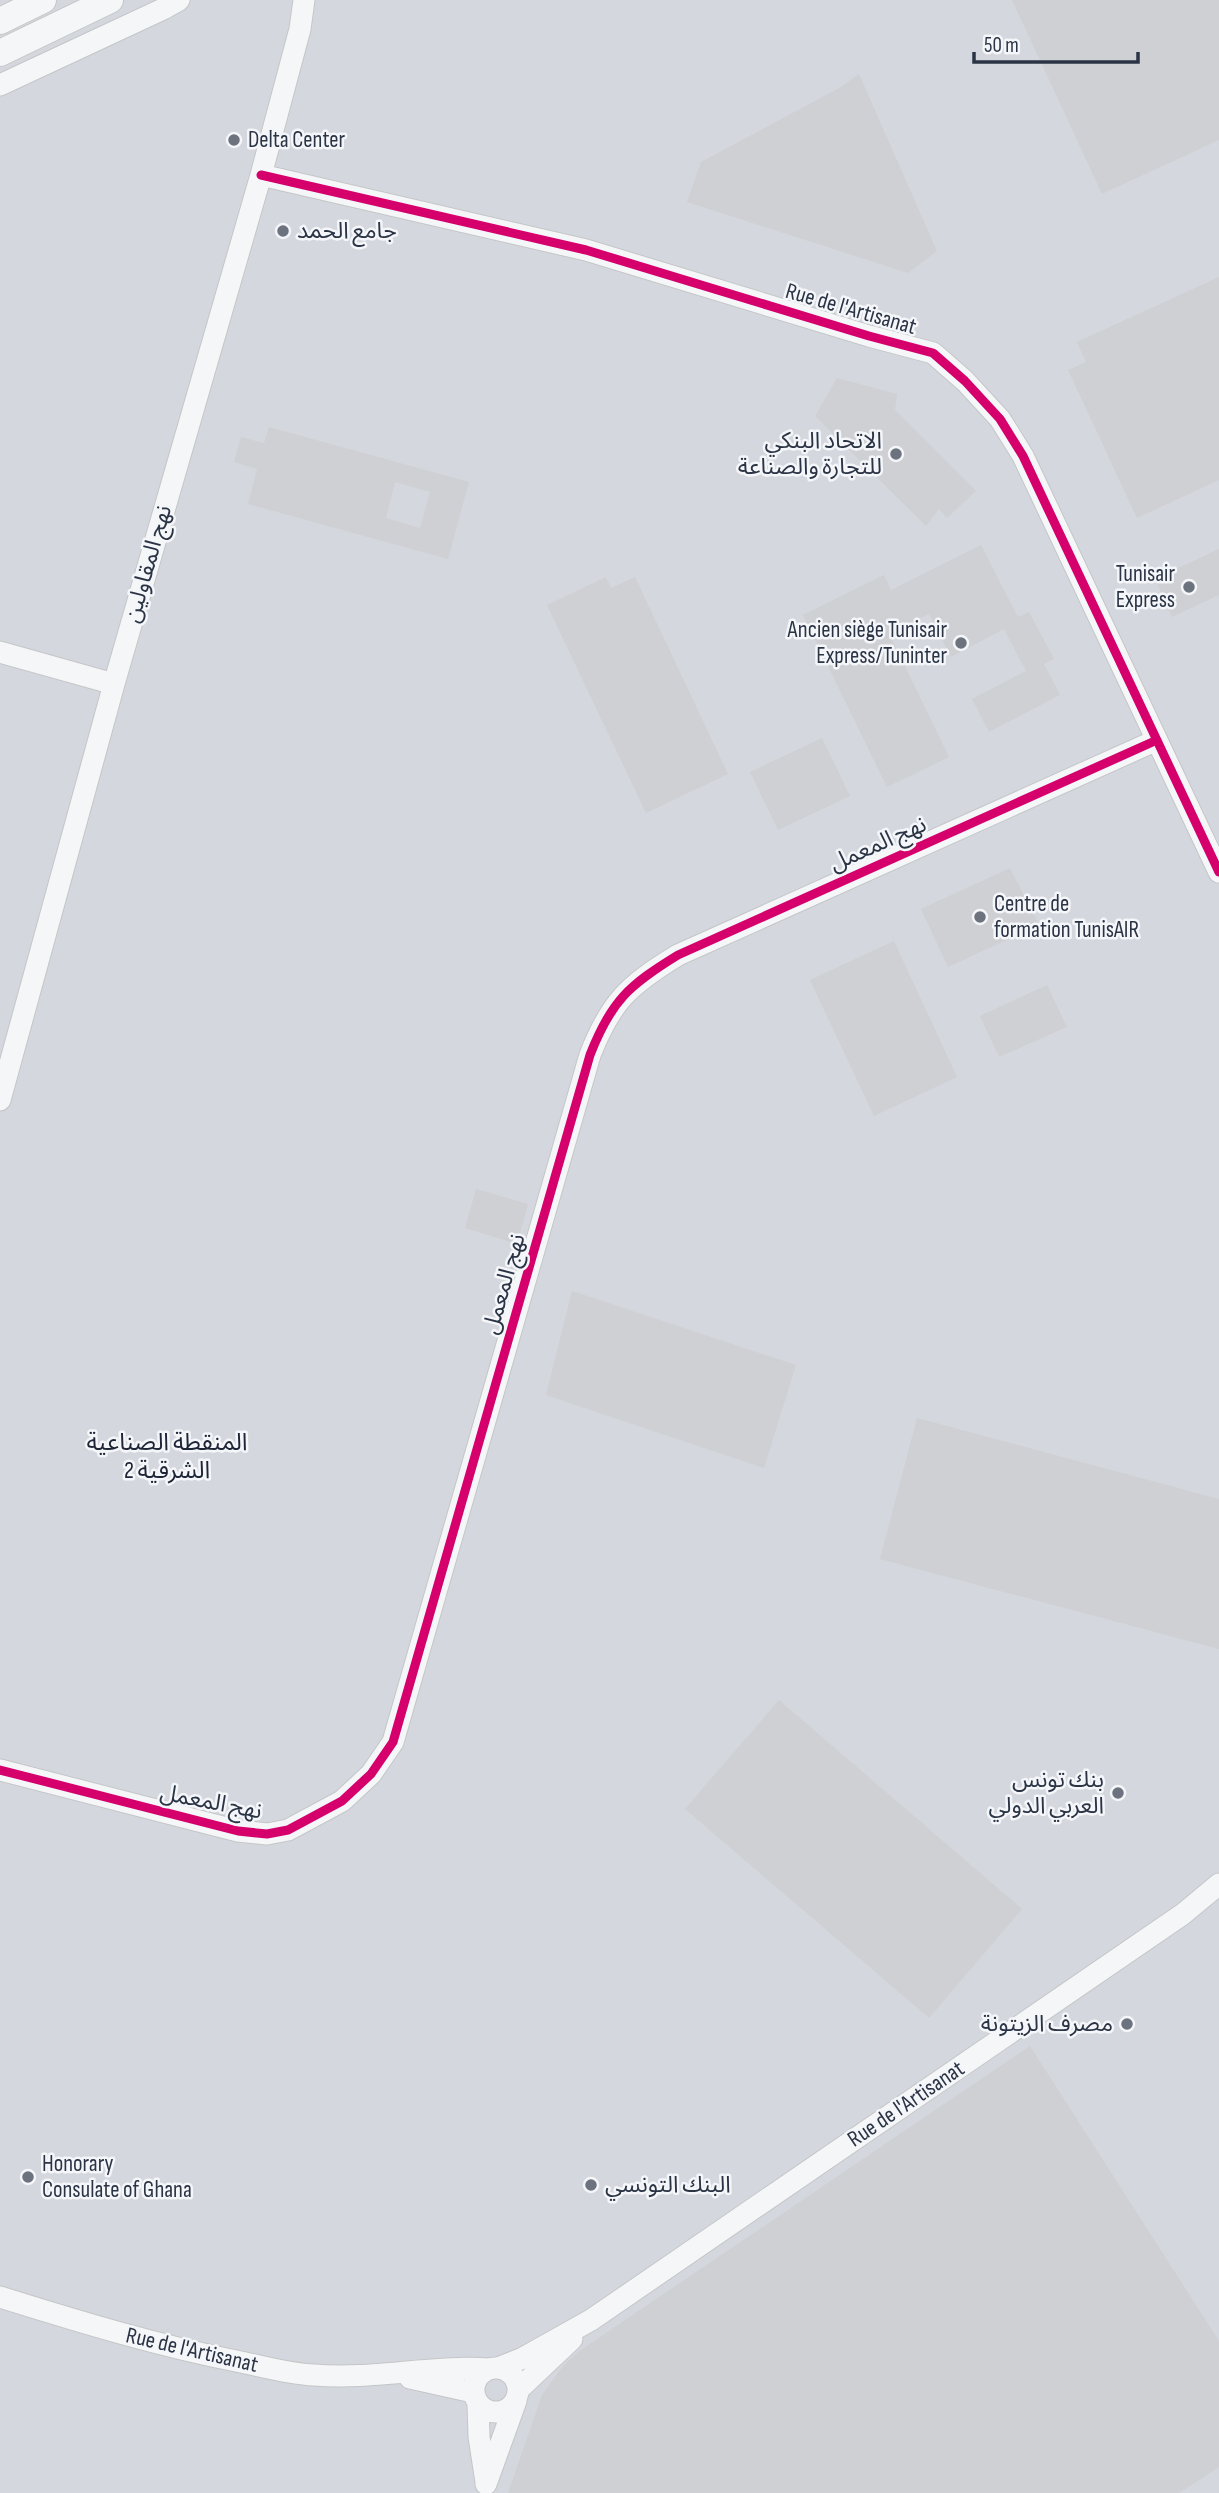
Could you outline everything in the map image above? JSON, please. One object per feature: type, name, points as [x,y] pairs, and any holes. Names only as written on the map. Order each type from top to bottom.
[{"type":"street","points":[[0,21],[43,0]]},
{"type":"street","points":[[0,52],[110,0]]},
{"type":"street","points":[[0,85],[179,0]]},
{"type":"street","points":[[288,0],[300,29]]},
{"type":"street","name":"نهج المقاولين","points":[[0,1100],[114,684],[261,175],[300,29],[304,0]]},
{"type":"street","name":"Rue de l'Artisanat","points":[[261,175],[586,250],[933,353],[965,381],[1000,419],[1023,456],[1219,872]]},
{"type":"street","points":[[0,652],[114,684]]},
{"type":"street","name":"نهج المعمل","points":[[0,1770],[238,1832],[267,1833],[288,1830],[342,1801],[371,1774],[393,1742],[590,1055],[603,1023],[623,995],[644,975],[678,955],[1157,740]]},
{"type":"street","name":"Rue de l'Artisanat","points":[[0,2297],[108,2330],[205,2355],[311,2375],[346,2377],[494,2368],[523,2358],[591,2320],[1183,1914],[1219,1884]]},
{"type":"street","name":"Rue de l'Artisanat","points":[[517,2395],[591,2320]]},
{"type":"street","points":[[494,2368],[511,2376],[517,2395],[486,2489],[479,2437],[476,2382],[481,2374],[494,2368]]},
{"type":"street","name":"Rue de l'Artisanat","points":[[388,2373],[476,2398]]},
{"type":"street","points":[[476,2398],[491,2412],[503,2411],[517,2395]]},
{"type":"shaded area","points":[[0,0],[1219,0],[1219,2493],[0,2493]]},
{"type":"building","points":[[1012,0],[1219,0],[1219,140],[1102,194]]},
{"type":"building","points":[[859,74],[937,251],[908,273],[687,202],[701,162],[841,87]]},
{"type":"building","points":[[1219,277],[1219,480],[1137,518],[1068,370],[1086,362],[1077,342]]},
{"type":"building","name":"الاتحاد البنكي للتجارة والصناعة","points":[[837,378],[897,394],[895,410],[976,491],[947,518],[939,509],[926,526],[815,416]]},
{"type":"building","points":[[269,427],[469,482],[448,559],[248,504],[257,469],[234,462],[241,437],[264,443]],"holes":[[[395,482],[430,492],[420,528],[386,518]]]},
{"type":"building","points":[[981,545],[1018,617],[1029,612],[1054,659],[1044,664],[1060,695],[989,732],[972,699],[1026,671],[1004,629],[951,657],[929,614],[889,633],[949,757],[887,787],[803,615],[884,575],[891,590]]},
{"type":"building","name":"Tunisair Express","points":[[1219,549],[1219,595],[1172,617],[1155,579]]},
{"type":"building","points":[[606,577],[611,588],[635,577],[728,774],[646,813],[547,605]]},
{"type":"building","points":[[822,738],[850,796],[778,830],[750,772]]},
{"type":"building","name":"Centre de formation TunisAIR","points":[[1010,868],[1039,925],[948,967],[921,909]]},
{"type":"building","points":[[894,941],[957,1077],[874,1116],[810,980]]},
{"type":"building","points":[[1047,985],[1067,1027],[999,1057],[980,1016]]},
{"type":"building","points":[[476,1189],[528,1204],[517,1244],[465,1228]]},
{"type":"building","points":[[572,1291],[796,1365],[764,1468],[546,1395]]},
{"type":"building","points":[[917,1418],[1219,1499],[1219,1649],[880,1559]]},
{"type":"building","points":[[779,1700],[1022,1909],[929,2018],[685,1809]]},
{"type":"building","points":[[1030,2046],[1219,2341],[1219,2467],[1179,2493],[508,2493],[542,2395],[563,2366],[578,2352]]},
{"type":"cycle path","points":[[261,175],[586,250],[933,353],[965,381],[1000,419],[1023,456],[1219,872]]},
{"type":"cycle path","points":[[0,1770],[238,1831],[267,1834],[288,1830],[342,1801],[371,1774],[393,1742],[590,1055],[614,1008],[634,986],[678,955],[1157,740]]},
{"type":"place","name":"Delta Center","points":[[234,140]]},
{"type":"place","name":"جامع الحمد","points":[[283,231]]},
{"type":"place","name":"الاتحاد البنكي للتجارة والصناعة","points":[[896,454]]},
{"type":"place","name":"Tunisair Express","points":[[1189,587]]},
{"type":"place","name":"Ancien siège Tunisair Express/Tuninter","points":[[961,643]]},
{"type":"place","name":"Centre de formation TunisAIR","points":[[980,917]]},
{"type":"place","name":"بنك تونس العربي الدولي","points":[[1118,1793]]},
{"type":"place","name":"مصرف الزيتونة","points":[[1127,2024]]},
{"type":"place","name":"Honorary Consulate of Ghana","points":[[28,2177]]},
{"type":"place","name":"البنك التونسي","points":[[591,2185]]},
{"type":"district","name":"المنقطة الصناعية الشرقية 2","points":[[167,1456]]}]
